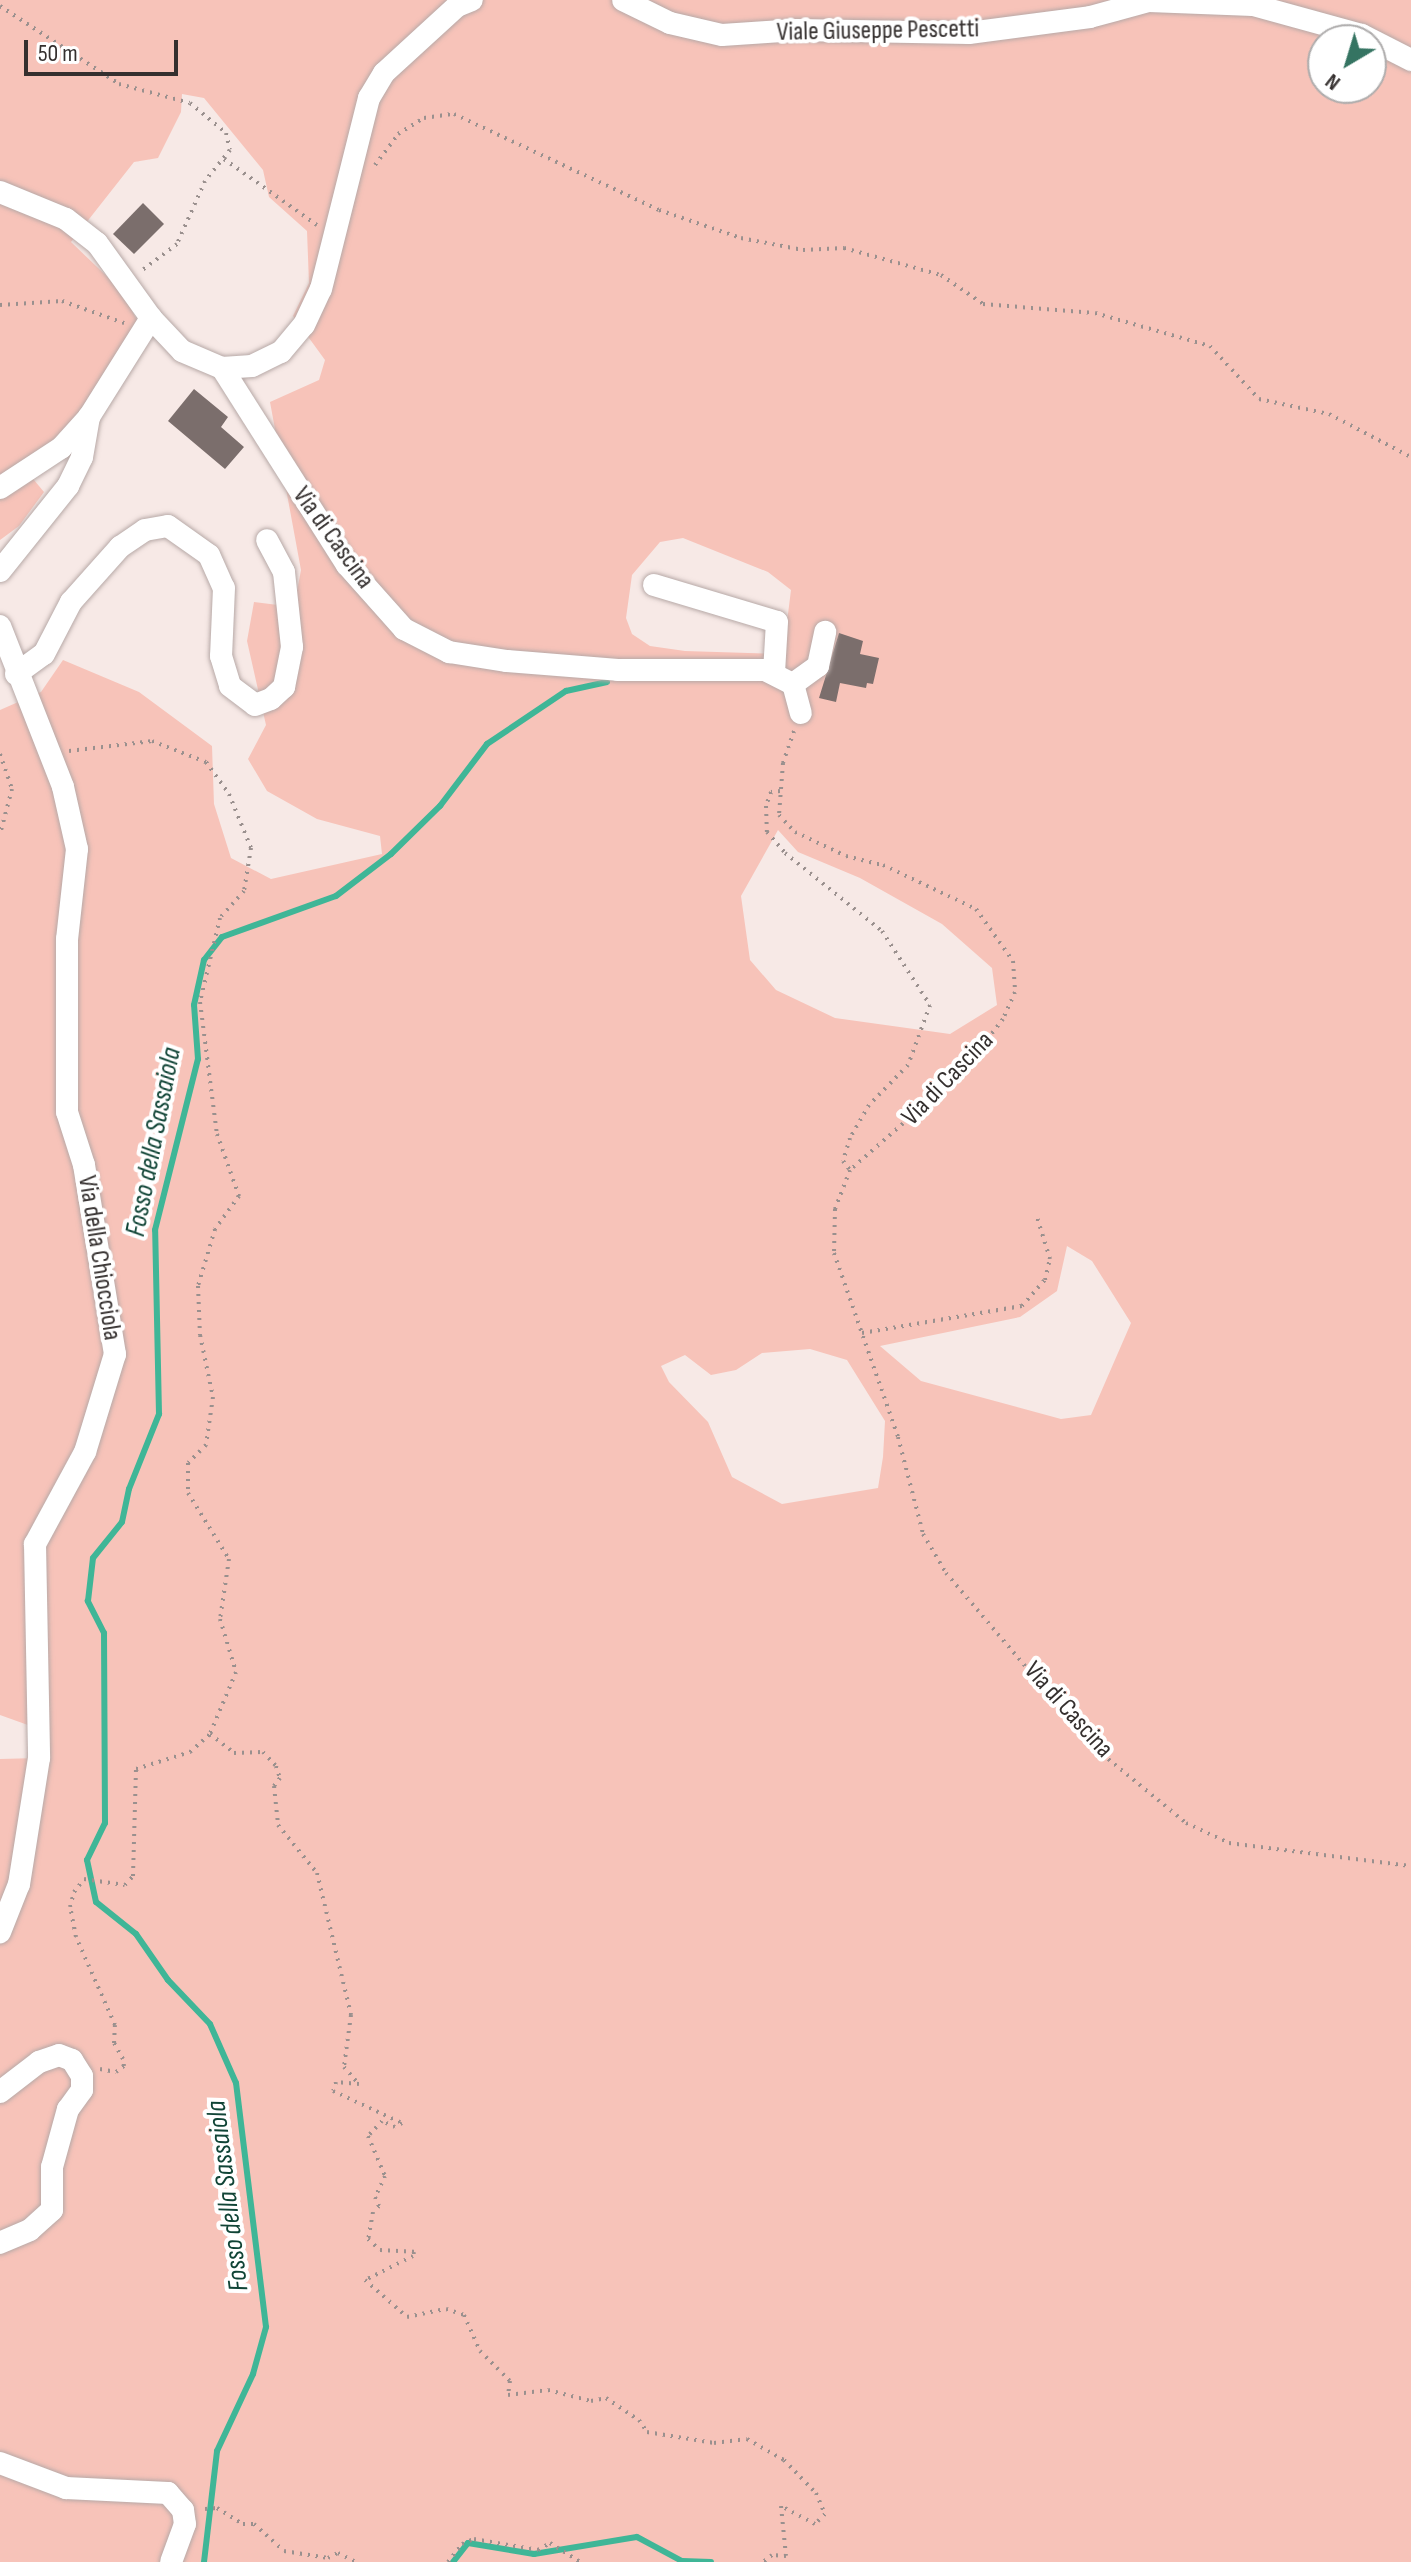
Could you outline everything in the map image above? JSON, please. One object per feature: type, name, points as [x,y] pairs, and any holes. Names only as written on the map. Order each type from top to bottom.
[{"type":"street","points":[[0,192],[66,219],[97,243],[151,318],[182,351],[222,368],[252,366],[281,352],[304,325],[321,289],[337,230],[355,136],[369,98],[384,73],[457,6],[472,0]]},
{"type":"street","name":"Viale Giuseppe Pescetti","points":[[623,0],[670,23],[722,35],[797,30],[969,33],[1090,17],[1149,1],[1253,5],[1362,35],[1411,60]]},
{"type":"street","points":[[0,488],[61,448],[89,417],[136,337],[151,318]]},
{"type":"street","name":"Via di Cascina","points":[[222,368],[347,565],[404,629],[449,652],[507,661],[784,678]]},
{"type":"street","points":[[0,571],[15,547],[75,474],[89,417]]},
{"type":"street","points":[[16,674],[44,654],[71,602],[120,547],[145,530],[168,526],[209,555],[224,588],[221,656],[230,686],[255,705],[271,699],[284,687],[292,647],[284,572],[267,540]]},
{"type":"street","points":[[654,585],[777,622],[784,678],[801,713]]},
{"type":"street","name":"Via della Chiocciola","points":[[0,626],[16,674],[63,787],[77,849],[67,939],[67,1112],[84,1165],[115,1354],[85,1452],[35,1544],[39,1758],[19,1884],[0,1932]]},
{"type":"street","points":[[784,678],[818,666],[825,632]]},
{"type":"street","points":[[0,2092],[39,2062],[59,2055],[80,2068],[82,2090],[68,2109],[52,2167],[52,2210],[30,2230],[0,2243]]},
{"type":"street","points":[[0,2463],[66,2488],[168,2493],[183,2510],[185,2524],[171,2562]]},
{"type":"path","points":[[0,6],[119,84],[197,107],[226,133],[230,150],[205,181],[177,244],[127,282]]},
{"type":"path","points":[[373,171],[398,134],[424,118],[454,114],[659,210],[741,238],[803,250],[844,248],[941,275],[983,304],[1095,313],[1210,346],[1259,399],[1329,414],[1411,457]]},
{"type":"path","points":[[224,159],[320,228],[337,230]]},
{"type":"path","points":[[0,305],[62,301],[88,307],[122,319],[136,337]]},
{"type":"path","name":"Via di Cascina","points":[[801,713],[783,763],[779,815],[795,832],[883,865],[976,909],[1013,961],[1015,992],[974,1058],[850,1170],[835,1209],[834,1253],[862,1333],[923,1534],[946,1573],[1096,1749],[1186,1823],[1229,1843],[1411,1866]]},
{"type":"path","points":[[43,740],[73,751],[152,741],[206,762],[229,794],[251,848],[244,891],[220,918],[200,1002],[217,1134],[239,1196],[215,1229],[197,1294],[213,1397],[206,1445],[188,1463],[188,1493],[229,1559],[220,1619],[236,1672],[210,1734],[190,1752],[136,1769],[133,1876],[125,1885],[84,1879],[74,1892],[70,1907],[76,1937],[115,2025],[114,2043],[124,2066],[116,2072],[80,2068]]},
{"type":"path","points":[[0,754],[12,789],[0,834]]},
{"type":"path","points":[[780,791],[771,792],[766,806],[767,832],[785,853],[882,931],[930,1005],[908,1065],[869,1105],[850,1138],[843,1161],[850,1170]]},
{"type":"path","points":[[862,1333],[1022,1306],[1045,1280],[1050,1259],[1036,1214]]},
{"type":"path","points":[[210,1734],[234,1753],[263,1752],[276,1766],[280,1778],[274,1786],[278,1825],[317,1873],[351,2015],[344,2067],[359,2084],[336,2082],[333,2091],[402,2123],[395,2127],[382,2121],[368,2136],[385,2172],[368,2239],[380,2250],[414,2252],[413,2256],[365,2280],[407,2317],[446,2309],[464,2315],[480,2351],[510,2381],[508,2395],[548,2390],[591,2401],[606,2398],[639,2420],[647,2432],[714,2443],[747,2439],[784,2460],[816,2493],[825,2514],[815,2524],[781,2506],[786,2556],[772,2555],[763,2562]]},
{"type":"path","points":[[185,2524],[193,2517],[202,2519],[205,2508],[217,2508],[256,2525],[284,2551],[328,2558],[338,2553],[356,2562]]},
{"type":"path","points":[[448,2562],[462,2544],[474,2539],[538,2550],[550,2543],[581,2562]]},
{"type":"shaded area","points":[[0,0],[1411,0],[1411,2562],[0,2562],[0,1759],[38,1758],[39,1729],[0,1715],[0,710],[41,692],[63,660],[139,692],[212,746],[214,804],[231,858],[271,879],[382,854],[380,836],[317,819],[267,791],[248,759],[266,725],[247,641],[254,602],[294,607],[301,570],[270,402],[319,380],[325,360],[293,316],[309,283],[307,231],[269,197],[263,170],[204,98],[182,94],[181,112],[158,158],[134,162],[71,242],[120,289],[137,320],[74,425],[24,468],[44,492],[19,526],[0,540]],"holes":[[[683,538],[768,572],[791,590],[783,654],[685,651],[650,646],[632,634],[626,618],[632,575],[660,542]],[[778,830],[798,852],[860,878],[942,924],[992,968],[997,1005],[950,1034],[835,1018],[776,990],[750,960],[741,896]],[[1067,1246],[1092,1261],[1131,1323],[1091,1415],[1061,1419],[921,1381],[880,1346],[1020,1317],[1057,1291]],[[810,1349],[847,1360],[885,1421],[878,1488],[782,1504],[732,1477],[708,1422],[669,1382],[661,1366],[685,1355],[711,1375],[736,1370],[762,1353]]]},
{"type":"building","points":[[143,203],[164,224],[134,254],[113,234]]},
{"type":"building","points":[[194,389],[228,417],[221,427],[244,447],[225,469],[168,421]]},
{"type":"building","points":[[839,633],[863,641],[860,654],[879,658],[873,684],[867,683],[866,688],[840,683],[836,702],[819,698]]},
{"type":"waterway","name":"Fosso della Sassaiola","points":[[204,2562],[217,2451],[253,2374],[266,2327],[236,2083],[210,2024],[168,1980],[136,1934],[96,1902],[87,1860],[105,1823],[104,1633],[88,1601],[93,1558],[122,1522],[129,1489],[159,1414],[155,1230],[198,1059],[194,1005],[204,960],[222,937],[336,896],[391,854],[440,806],[487,744],[566,691],[607,682]]},
{"type":"waterway","points":[[453,2562],[468,2543],[534,2554],[637,2537],[682,2561],[711,2562]]}]
